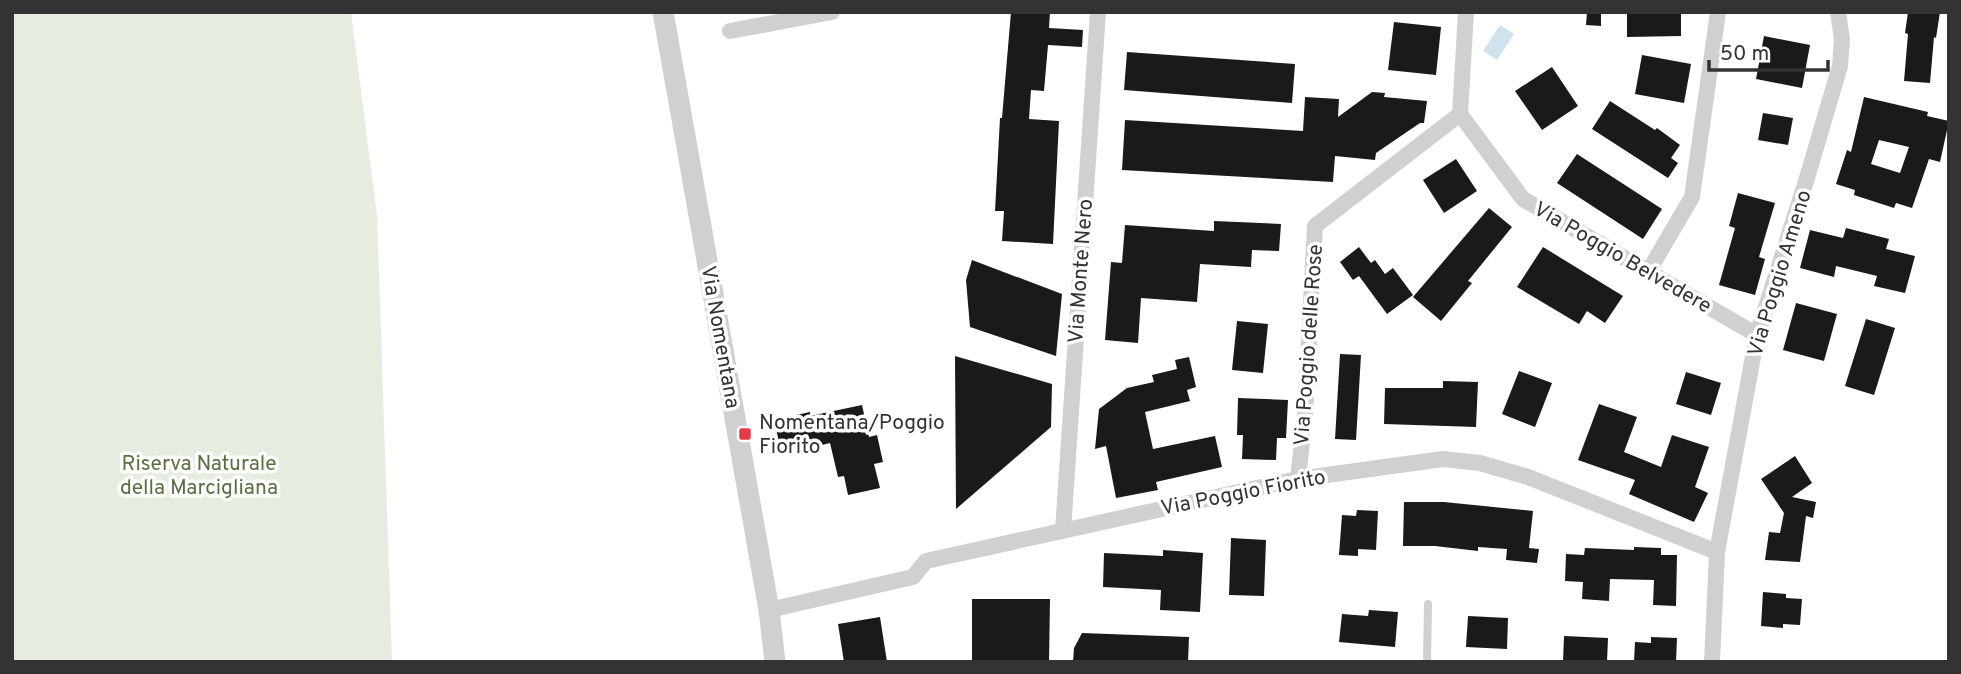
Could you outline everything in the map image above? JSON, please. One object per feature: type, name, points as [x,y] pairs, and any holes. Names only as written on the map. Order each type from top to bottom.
[{"type":"street","name":"Via Nomentana","points":[[663,12],[769,610],[775,662]]},
{"type":"street","points":[[730,31],[832,12]]},
{"type":"street","name":"Via Monte Nero","points":[[1063,530],[1098,12]]},
{"type":"street","points":[[1460,114],[1466,12]]},
{"type":"street","points":[[1648,272],[1692,197],[1718,12]]},
{"type":"street","name":"Via Poggio Ameno","points":[[1712,662],[1717,552],[1757,335],[1840,66],[1842,39],[1838,12]]},
{"type":"street","name":"Via Poggio Belvedere","points":[[1460,114],[1523,199],[1757,335]]},
{"type":"street","name":"Via Poggio delle Rose","points":[[1298,479],[1305,415],[1315,226],[1460,114]]},
{"type":"street","name":"Via Poggio Fiorito","points":[[769,610],[913,577],[926,561],[1298,479],[1431,460],[1455,459],[1480,463],[1528,477],[1717,552]]},
{"type":"lane","points":[[1427,662],[1429,604]]},
{"type":"green space","name":"Riserva Naturale della Marcigliana","points":[[12,12],[351,12],[377,216],[392,662],[12,662]]},
{"type":"water","points":[[1500,25],[1514,34],[1497,60],[1483,51]]},
{"type":"building","points":[[1011,12],[1050,12],[1049,28],[1083,30],[1082,47],[1048,45],[1044,91],[1031,90],[1029,119],[1059,121],[1053,244],[1002,241],[1004,211],[995,211],[1000,118]]},
{"type":"building","points":[[1587,12],[1601,12],[1601,26],[1586,25]]},
{"type":"building","points":[[1627,12],[1681,12],[1681,36],[1627,37]]},
{"type":"building","points":[[1908,12],[1940,12],[1936,38],[1934,37],[1930,83],[1904,81]]},
{"type":"building","points":[[1394,22],[1441,27],[1436,75],[1388,70]]},
{"type":"building","points":[[1764,36],[1810,45],[1802,88],[1756,79]]},
{"type":"building","points":[[1127,52],[1295,64],[1292,103],[1124,90]]},
{"type":"building","points":[[1642,55],[1691,64],[1684,103],[1635,94]]},
{"type":"building","points":[[1552,67],[1578,106],[1542,130],[1515,91]]},
{"type":"building","points":[[1372,92],[1385,93],[1384,97],[1427,101],[1424,123],[1420,123],[1376,153],[1375,160],[1335,156],[1333,182],[1122,170],[1125,120],[1303,131],[1305,97],[1339,99],[1338,117]]},
{"type":"building","points":[[1864,97],[1928,112],[1927,116],[1949,121],[1940,162],[1929,159],[1912,208],[1896,203],[1894,208],[1854,195],[1855,190],[1836,184],[1847,150],[1851,152]],"holes":[[[1879,140],[1909,147],[1900,173],[1871,164]]]},
{"type":"building","points":[[1610,101],[1655,130],[1657,128],[1680,145],[1671,158],[1678,163],[1668,178],[1592,129]]},
{"type":"building","points":[[1763,113],[1793,118],[1788,145],[1758,140]]},
{"type":"building","points":[[1577,154],[1662,209],[1643,239],[1557,183]]},
{"type":"building","points":[[1456,159],[1477,191],[1444,213],[1423,180]]},
{"type":"building","points":[[1738,193],[1775,203],[1759,257],[1765,259],[1755,295],[1719,285],[1735,228],[1729,226]]},
{"type":"building","points":[[1489,208],[1512,227],[1468,281],[1472,283],[1441,321],[1413,297]]},
{"type":"building","points":[[1214,221],[1281,224],[1279,251],[1252,250],[1251,267],[1200,264],[1197,302],[1141,298],[1138,343],[1105,340],[1111,262],[1122,263],[1125,225],[1214,231]]},
{"type":"building","points":[[1846,228],[1889,239],[1886,249],[1915,256],[1905,293],[1874,286],[1877,276],[1836,266],[1834,277],[1800,268],[1810,230],[1843,238]]},
{"type":"building","points":[[1359,247],[1371,263],[1375,260],[1385,274],[1393,268],[1413,295],[1387,314],[1359,276],[1353,280],[1340,262]]},
{"type":"building","points":[[1543,247],[1623,296],[1605,323],[1587,311],[1579,324],[1517,287]]},
{"type":"building","points":[[972,260],[1062,294],[1056,356],[970,327],[966,280]]},
{"type":"building","points":[[1796,303],[1837,314],[1824,361],[1783,350]]},
{"type":"building","points":[[1866,319],[1895,328],[1874,395],[1845,386]]},
{"type":"building","points":[[1237,321],[1268,324],[1263,373],[1232,370]]},
{"type":"building","points":[[1340,354],[1361,355],[1356,440],[1335,439]]},
{"type":"building","points":[[955,356],[1052,384],[1051,427],[956,509]]},
{"type":"building","points":[[1189,357],[1196,387],[1187,390],[1190,401],[1145,412],[1153,449],[1215,436],[1222,467],[1156,482],[1158,490],[1116,498],[1106,446],[1095,449],[1099,409],[1127,388],[1154,382],[1152,375],[1177,369],[1175,360]]},
{"type":"building","points":[[1519,371],[1552,383],[1535,427],[1502,414]]},
{"type":"building","points":[[1686,372],[1721,383],[1711,415],[1676,404]]},
{"type":"building","points":[[1443,381],[1478,382],[1476,427],[1384,424],[1385,388],[1443,388]]},
{"type":"building","points":[[1238,398],[1288,400],[1286,438],[1277,438],[1276,460],[1242,459],[1243,435],[1237,435]]},
{"type":"building","points":[[1599,404],[1637,417],[1624,452],[1661,467],[1672,435],[1709,447],[1695,487],[1708,493],[1694,522],[1629,494],[1635,480],[1578,460]]},
{"type":"building","points":[[862,405],[869,437],[877,435],[883,462],[874,464],[880,488],[848,495],[844,476],[838,477],[830,443],[782,455],[774,420],[810,412],[810,416]]},
{"type":"building","points":[[1795,456],[1812,483],[1792,497],[1816,502],[1813,518],[1806,516],[1800,562],[1765,560],[1769,532],[1780,533],[1784,513],[1761,479]]},
{"type":"building","points":[[1404,502],[1444,502],[1533,511],[1529,548],[1539,549],[1537,563],[1506,560],[1507,549],[1478,547],[1478,551],[1435,546],[1403,546]]},
{"type":"building","points":[[1357,510],[1378,511],[1376,550],[1358,549],[1358,556],[1339,555],[1342,515],[1356,516]]},
{"type":"building","points":[[1231,538],[1266,540],[1264,596],[1229,595]]},
{"type":"building","points":[[1634,547],[1661,548],[1661,555],[1677,555],[1676,606],[1653,605],[1654,580],[1610,579],[1609,601],[1582,599],[1583,582],[1565,581],[1566,554],[1584,555],[1585,548],[1634,550]]},
{"type":"building","points":[[1163,550],[1203,553],[1200,612],[1160,610],[1161,590],[1103,587],[1104,553],[1163,556]]},
{"type":"building","points":[[1763,592],[1802,599],[1800,625],[1783,624],[1783,628],[1761,626]]},
{"type":"building","points":[[972,599],[1050,599],[1049,662],[972,662]]},
{"type":"building","points":[[1369,610],[1398,612],[1395,647],[1339,642],[1342,614],[1368,616]]},
{"type":"building","points":[[1468,616],[1508,618],[1507,649],[1466,647]]},
{"type":"building","points":[[880,617],[887,662],[844,662],[838,624]]},
{"type":"building","points":[[1082,633],[1189,637],[1188,662],[1073,662],[1074,648]]},
{"type":"building","points":[[1564,636],[1608,638],[1607,662],[1563,662]]},
{"type":"building","points":[[1651,637],[1677,638],[1676,662],[1634,662],[1635,642],[1651,643]]},
{"type":"place","name":"Nomentana/Poggio Fiorito","points":[[745,434]]}]
